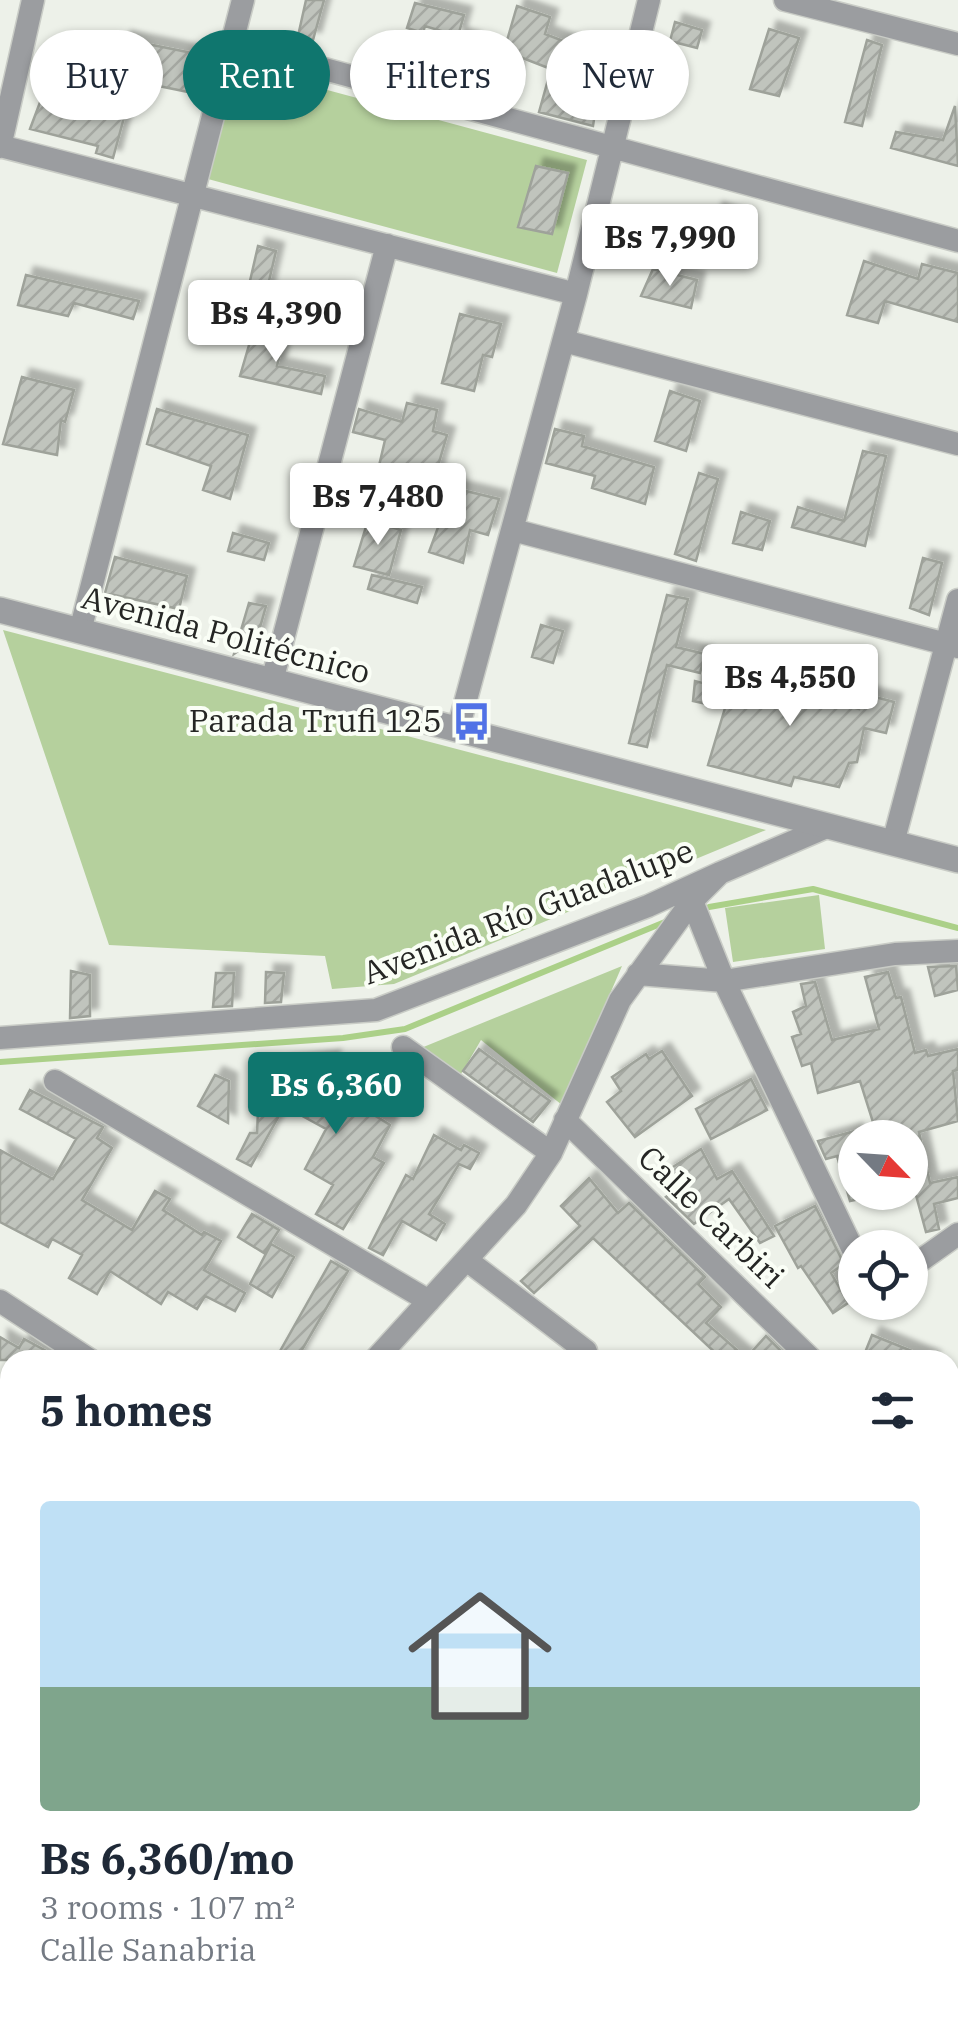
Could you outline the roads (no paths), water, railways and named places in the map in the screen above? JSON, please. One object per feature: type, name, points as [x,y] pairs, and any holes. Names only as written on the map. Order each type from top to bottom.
[{"type":"street","points":[[33,0],[0,146],[576,294]]},
{"type":"street","points":[[236,30],[243,0]]},
{"type":"street","points":[[458,730],[564,340],[649,0]]},
{"type":"street","points":[[784,0],[958,44]]},
{"type":"street","points":[[882,25],[889,0]]},
{"type":"street","points":[[330,71],[958,241]]},
{"type":"street","points":[[80,631],[212,120]]},
{"type":"street","points":[[272,681],[386,246]]},
{"type":"street","points":[[564,340],[958,444]]},
{"type":"street","points":[[513,530],[952,646]]},
{"type":"street","points":[[894,843],[952,646],[958,600]]},
{"type":"street","name":"Avenida Politécnico","points":[[0,610],[958,860]]},
{"type":"street","name":"Avenida Río Guadalupe","points":[[0,1038],[376,1010],[648,906],[829,826]]},
{"type":"street","points":[[384,1350],[516,1206],[551,1153],[593,1052],[638,974],[692,901],[720,873]]},
{"type":"street","points":[[692,901],[724,981],[843,1230]]},
{"type":"street","points":[[638,974],[724,981],[895,954],[958,950]]},
{"type":"street","points":[[403,1047],[551,1153]]},
{"type":"street","points":[[56,1081],[428,1301]]},
{"type":"street","name":"Calle Carbiri","points":[[565,1120],[802,1350]]},
{"type":"street","points":[[928,1255],[958,1234]]},
{"type":"street","points":[[468,1261],[576,1350]]},
{"type":"street","points":[[0,1301],[74,1350]]},
{"type":"waterway","points":[[709,907],[813,889],[958,928]]},
{"type":"waterway","points":[[0,1062],[343,1038],[405,1029],[665,922]]},
{"type":"place","name":"Parada Trufi 125","points":[[472,721]]}]
